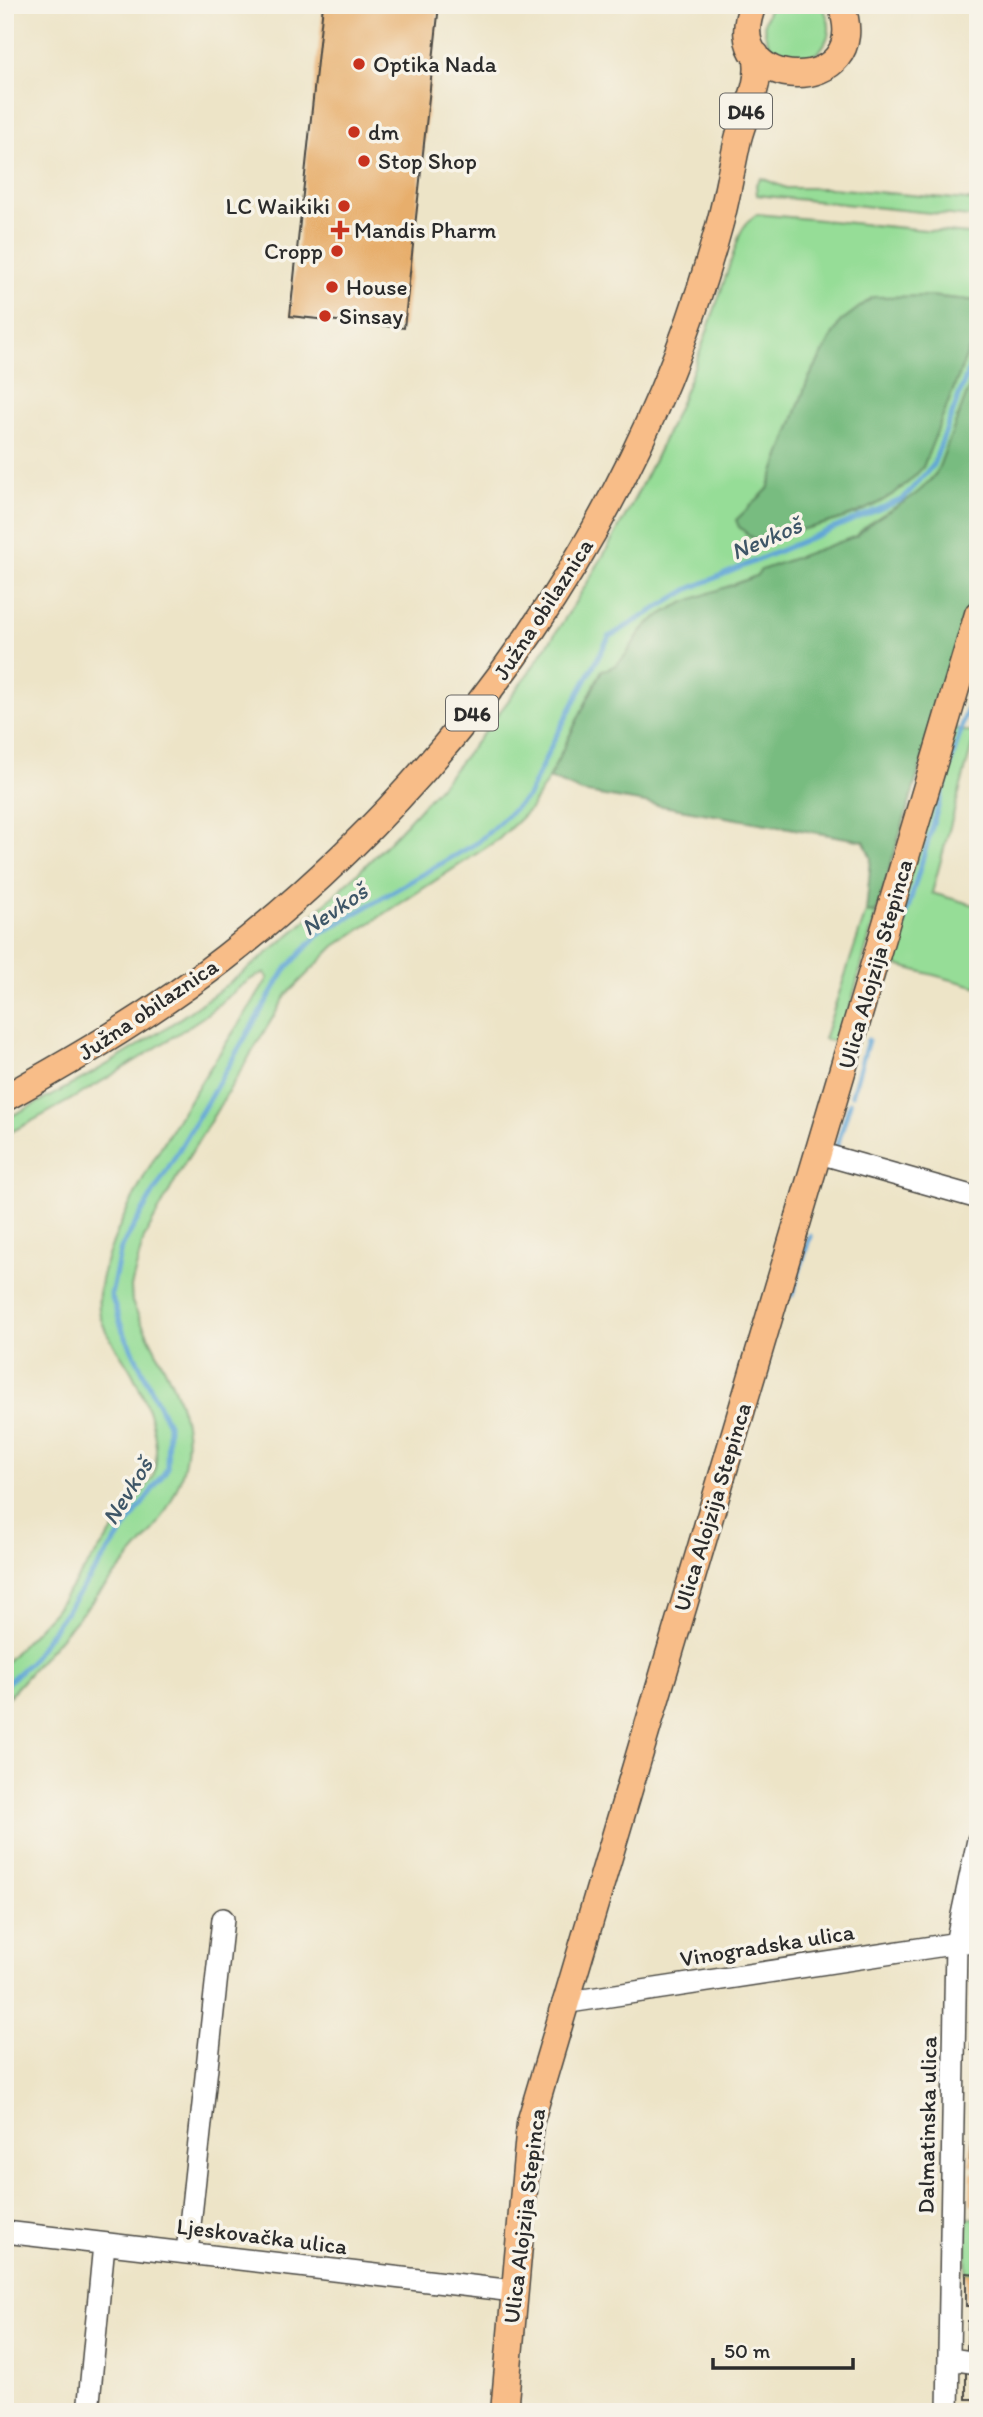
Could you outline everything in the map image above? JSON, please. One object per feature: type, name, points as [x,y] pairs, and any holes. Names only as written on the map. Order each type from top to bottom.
[{"type":"main road","name":"D46","points":[[753,5],[748,34],[756,55],[772,70],[791,76],[819,71],[834,59],[846,33],[841,5]]},
{"type":"main road","name":"Južna obilaznica","points":[[735,168],[741,127],[757,77],[756,55]]},
{"type":"main road","name":"Južna obilaznica","points":[[5,1098],[135,1022],[224,958],[337,862],[385,815],[446,746],[529,636],[624,473],[663,390],[691,316],[735,168],[765,102],[775,87],[791,76]]},
{"type":"main road","name":"Ulica Alojzija Stepinca","points":[[504,2412],[530,2123],[563,2003],[978,614]]},
{"type":"street","points":[[819,1153],[978,1198]]},
{"type":"street","name":"Dalmatinska ulica","points":[[948,2412],[956,1943],[978,1840]]},
{"type":"street","points":[[187,2253],[223,1919]]},
{"type":"street","name":"Vinogradska ulica","points":[[563,2003],[978,1940]]},
{"type":"street","name":"Ljeskovačka ulica","points":[[5,2232],[514,2291]]},
{"type":"street","points":[[88,2412],[104,2244]]},
{"type":"street","points":[[950,2359],[978,2363]]},
{"type":"green space","points":[[772,5],[821,5],[829,28],[828,36],[820,50],[809,57],[796,59],[783,55],[772,47],[766,35],[765,21]]},
{"type":"green space","points":[[761,178],[786,188],[831,188],[978,201],[978,218],[757,195],[756,184]]},
{"type":"green space","points":[[757,214],[978,235],[978,301],[929,296],[840,322],[808,380],[768,489],[737,520],[739,527],[755,540],[857,514],[923,467],[978,326],[978,364],[937,472],[914,498],[863,528],[857,536],[761,570],[756,576],[686,604],[650,622],[618,663],[602,670],[546,783],[530,809],[499,839],[335,946],[287,994],[182,1168],[144,1238],[131,1287],[132,1302],[175,1390],[183,1415],[187,1441],[183,1468],[172,1498],[152,1533],[5,1701],[5,1663],[53,1612],[153,1477],[156,1452],[149,1412],[139,1386],[101,1319],[101,1278],[114,1239],[159,1150],[268,978],[265,973],[249,980],[200,1019],[153,1050],[5,1135],[5,1119],[114,1061],[215,994],[309,918],[396,835],[475,744],[546,647],[610,544],[677,410],[706,336],[740,234],[747,222]]},
{"type":"green space","points":[[929,296],[978,301],[978,326],[923,467],[888,498],[868,508],[824,524],[755,540],[739,527],[736,520],[768,489],[808,380],[840,322],[873,297]]},
{"type":"green space","points":[[978,364],[978,577],[876,913],[866,912],[871,858],[864,841],[582,792],[549,778],[602,670],[618,663],[651,622],[675,607],[756,576],[761,570],[857,536],[928,483],[937,472]]},
{"type":"green space","points":[[952,727],[975,734],[932,893],[978,906],[978,987],[885,962]]},
{"type":"green space","points":[[866,912],[876,913],[840,1043],[824,1039]]},
{"type":"green space","points":[[967,2218],[978,2218],[978,2274],[966,2273]]},
{"type":"building","name":"Stop Shop","points":[[323,5],[439,5],[404,328],[290,316]]},
{"type":"building","points":[[971,1965],[978,1965],[978,2001],[971,2001]]},
{"type":"building","points":[[978,2016],[978,2050],[971,2050],[972,2017]]},
{"type":"building","points":[[976,2063],[978,2094],[974,2094]]},
{"type":"building","points":[[974,2105],[978,2105],[978,2129],[973,2129]]},
{"type":"building","points":[[971,2138],[978,2138],[978,2166],[970,2165]]},
{"type":"building","points":[[971,2172],[978,2172],[978,2205],[970,2204]]},
{"type":"building","points":[[966,2273],[978,2274],[978,2306],[966,2306]]},
{"type":"building","points":[[968,2321],[978,2321],[978,2348],[967,2348]]},
{"type":"building","points":[[966,2372],[978,2372],[978,2399],[966,2399]]},
{"type":"building","points":[[967,2406],[978,2406],[978,2412],[967,2412]]},
{"type":"waterway","name":"Nevkoš","points":[[5,1685],[30,1662],[167,1469],[168,1424],[123,1331],[111,1295],[121,1248],[285,970],[318,935],[478,842],[528,796],[554,740],[609,637],[689,589],[903,499],[933,465],[978,345]]},
{"type":"waterway","points":[[890,969],[973,689]]},
{"type":"waterway","points":[[852,1095],[868,1040]]},
{"type":"waterway","points":[[836,1149],[850,1103]]},
{"type":"waterway","points":[[792,1295],[810,1236]]},
{"type":"place","name":"Optika Nada","points":[[359,64]]},
{"type":"place","name":"dm","points":[[354,132]]},
{"type":"place","name":"Stop Shop","points":[[364,161]]},
{"type":"place","name":"LC Waikiki","points":[[344,206]]},
{"type":"place","name":"Mandis Pharm","points":[[340,230]]},
{"type":"place","name":"Cropp","points":[[337,251]]},
{"type":"place","name":"House","points":[[332,287]]},
{"type":"place","name":"Sinsay","points":[[325,316]]}]
